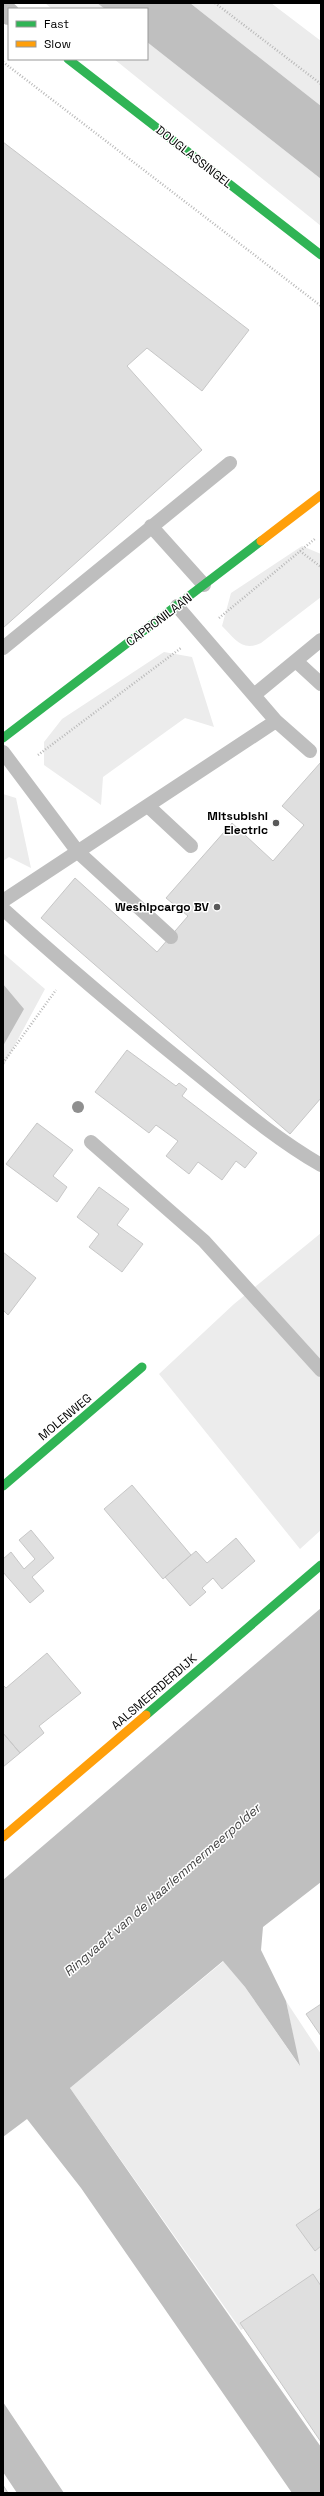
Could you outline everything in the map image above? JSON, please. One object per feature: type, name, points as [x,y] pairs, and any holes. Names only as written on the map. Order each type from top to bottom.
[{"type":"street","name":"DOUGLASSINGEL","points":[[69,60],[321,255]]},
{"type":"street","name":"CAPRONILAAN","points":[[3,738],[204,585],[319,501]]},
{"type":"street","name":"MOLENWEG","points":[[3,1486],[142,1367]]},
{"type":"street","name":"AALSMEERDERDIJK","points":[[3,1837],[321,1565]]},
{"type":"lane","points":[[3,648],[230,463]]},
{"type":"lane","points":[[151,526],[204,585]]},
{"type":"lane","points":[[177,606],[276,721],[310,751]]},
{"type":"lane","points":[[254,695],[321,640]]},
{"type":"lane","points":[[296,661],[321,684]]},
{"type":"lane","points":[[3,901],[276,721]]},
{"type":"lane","points":[[3,752],[78,852],[171,936]]},
{"type":"lane","points":[[148,806],[191,846]]},
{"type":"lane","points":[[3,909],[71,970],[288,1146],[321,1166]]},
{"type":"lane","points":[[91,1142],[204,1241],[321,1370]]},
{"type":"path","points":[[214,3],[321,84]]},
{"type":"path","points":[[3,62],[321,306]]},
{"type":"path","points":[[17,771],[201,633],[321,534]]},
{"type":"path","points":[[3,1063],[71,970]]},
{"type":"shaded area","points":[[45,3],[97,3],[104,8],[51,8]]},
{"type":"shaded area","points":[[190,3],[271,3],[321,41],[321,106]]},
{"type":"shaded area","points":[[148,43],[321,179],[321,226],[115,60],[148,60]]},
{"type":"shaded area","points":[[302,546],[321,554],[321,597],[261,643],[249,646],[239,643],[222,626],[231,593]]},
{"type":"shaded area","points":[[164,652],[192,657],[214,727],[185,718],[103,777],[101,805],[44,765],[44,742],[62,719]]},
{"type":"shaded area","points":[[3,794],[16,798],[31,868],[9,857],[3,861]]},
{"type":"shaded area","points":[[3,953],[45,989],[3,1067]]},
{"type":"shaded area","points":[[321,1233],[321,1530],[300,1549],[159,1374],[234,1304]]},
{"type":"shaded area","points":[[224,1961],[245,1987],[299,2065],[286,2001],[321,2054],[321,2283],[241,2330],[70,2088]]},
{"type":"water","points":[[97,3],[190,3],[321,106],[321,179],[148,43],[148,8],[104,8]]},
{"type":"water","points":[[3,984],[24,1009],[3,1046]]},
{"type":"water","name":"Ringvaart van de Haarlemmermeerpolder","points":[[321,1608],[321,1882],[263,1927],[261,1950],[286,2001],[300,2066],[245,1987],[223,1961],[70,2088],[321,2447],[321,2493],[292,2493],[81,2188],[27,2119],[3,2137],[3,1880]]},
{"type":"water","points":[[3,2402],[64,2493],[17,2493],[3,2472]]},
{"type":"building","points":[[3,142],[249,330],[202,391],[147,348],[127,366],[202,450],[3,628]]},
{"type":"building","points":[[321,762],[321,1098],[290,1134],[41,918],[75,878],[157,952],[188,916],[166,898],[232,823],[273,861],[304,825],[282,806]]},
{"type":"building","points":[[127,1050],[176,1086],[179,1083],[187,1089],[182,1096],[257,1153],[245,1168],[236,1161],[222,1180],[198,1162],[189,1174],[166,1156],[178,1141],[156,1125],[149,1133],[95,1092]]},
{"type":"building","points":[[37,1123],[73,1150],[53,1176],[67,1187],[57,1202],[6,1164]]},
{"type":"building","points":[[99,1187],[129,1209],[117,1225],[143,1244],[122,1272],[89,1247],[99,1234],[77,1217]]},
{"type":"building","points":[[3,1252],[36,1278],[8,1315],[3,1310]]},
{"type":"building","points":[[132,1485],[191,1555],[163,1579],[104,1509]]},
{"type":"building","points":[[31,1530],[54,1558],[32,1577],[44,1591],[30,1603],[3,1572],[3,1559],[11,1552],[24,1569],[35,1559],[19,1540]]},
{"type":"building","points":[[236,1538],[255,1561],[222,1589],[213,1578],[202,1588],[206,1592],[190,1606],[165,1577],[196,1551],[207,1563]]},
{"type":"building","points":[[47,1653],[81,1693],[39,1726],[44,1733],[20,1753],[3,1733],[3,1685],[6,1688]]},
{"type":"building","points":[[3,1733],[20,1753],[3,1767]]},
{"type":"building","points":[[321,2004],[321,2036],[306,2014]]},
{"type":"building","points":[[321,2208],[321,2246],[315,2251],[296,2225]]},
{"type":"building","points":[[313,2274],[321,2286],[321,2442],[240,2323]]},
{"type":"building","points":[[3,2485],[8,2493],[3,2493]]},
{"type":"traffic: fast","points":[[69,60],[321,255]]},
{"type":"traffic: fast","points":[[3,738],[261,541]]},
{"type":"traffic: fast","points":[[3,1486],[142,1367]]},
{"type":"traffic: fast","points":[[146,1715],[321,1565]]},
{"type":"traffic: slow","points":[[261,541],[321,495]]},
{"type":"traffic: slow","points":[[3,1837],[146,1715]]},
{"type":"place","name":"Mitsubishi Electric","points":[[276,823]]},
{"type":"place","name":"Weshipcargo BV","points":[[217,907]]}]
